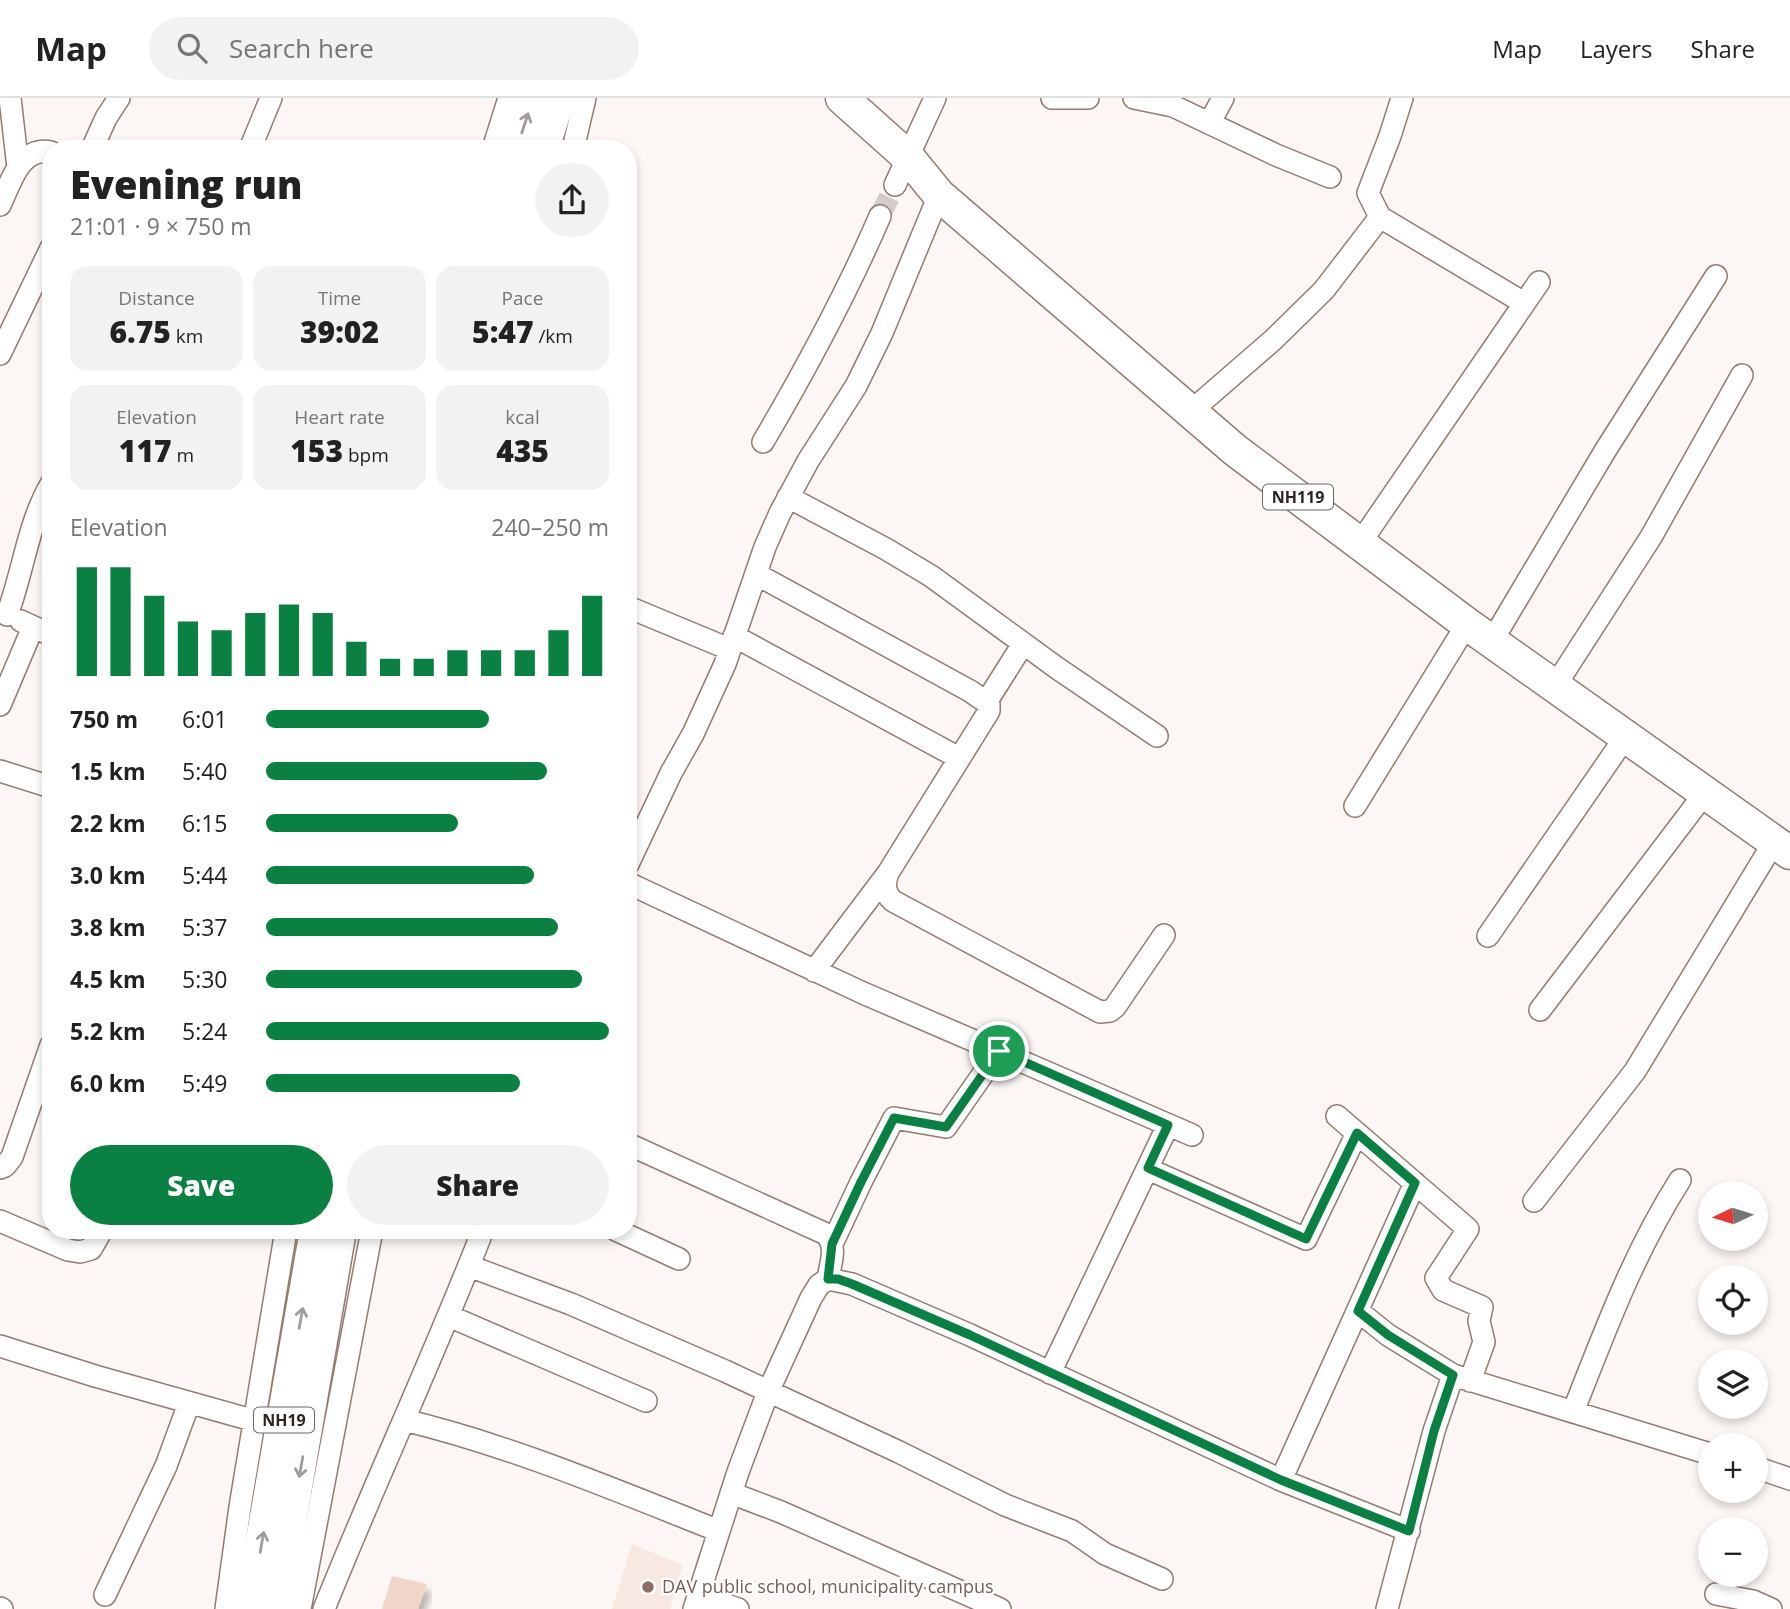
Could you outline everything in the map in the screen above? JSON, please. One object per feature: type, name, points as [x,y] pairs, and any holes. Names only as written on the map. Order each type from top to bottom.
[{"type":"highway","points":[[520,140],[533,98]]},
{"type":"highway","points":[[546,140],[559,98]]},
{"type":"highway","name":"NH119","points":[[842,98],[908,157],[939,195],[1235,450],[1480,632],[1782,848]]},
{"type":"highway","name":"NH19","points":[[250,1609],[314,1239]]},
{"type":"highway","name":"NH19","points":[[275,1609],[339,1239]]},
{"type":"street","points":[[10,98],[18,168]]},
{"type":"street","points":[[96,140],[119,98]]},
{"type":"street","points":[[254,140],[271,98]]},
{"type":"street","points":[[496,140],[509,98]]},
{"type":"street","points":[[575,140],[585,98]]},
{"type":"street","points":[[895,185],[935,98]]},
{"type":"street","points":[[1052,98],[1088,98]]},
{"type":"street","points":[[1134,98],[1173,106],[1276,155],[1330,177]]},
{"type":"street","points":[[1210,122],[1223,98]]},
{"type":"street","points":[[1402,98],[1368,193],[1380,218],[1524,303]]},
{"type":"street","points":[[0,205],[24,158],[33,152],[42,152]]},
{"type":"street","points":[[637,845],[693,734],[788,497],[856,386],[883,333],[939,195]]},
{"type":"street","points":[[763,442],[818,348],[880,216]]},
{"type":"street","points":[[1190,412],[1273,340],[1324,290],[1380,218]]},
{"type":"street","points":[[0,354],[42,267]]},
{"type":"street","points":[[1355,806],[1605,451],[1716,276]]},
{"type":"street","points":[[1360,543],[1539,282]]},
{"type":"street","points":[[1555,685],[1651,537],[1742,375]]},
{"type":"street","points":[[788,497],[931,576],[1023,644],[1157,736]]},
{"type":"street","points":[[0,705],[42,631],[4,613],[18,588],[42,503]]},
{"type":"street","points":[[755,574],[987,701],[990,706],[888,873],[885,879],[889,897],[902,907],[1101,1012],[1115,1007],[1164,935]]},
{"type":"street","points":[[637,610],[731,643],[959,758]]},
{"type":"street","points":[[987,701],[1023,644]]},
{"type":"street","points":[[1488,936],[1626,736]]},
{"type":"street","points":[[0,771],[42,784]]},
{"type":"street","points":[[1540,1010],[1705,793]]},
{"type":"street","points":[[1534,1201],[1635,1071],[1782,848]]},
{"type":"street","points":[[814,971],[888,873]]},
{"type":"street","points":[[637,887],[814,971],[1192,1135]]},
{"type":"street","points":[[828,1279],[832,1244],[894,1118],[946,1127],[999,1051]]},
{"type":"street","points":[[0,1168],[5,1167],[12,1157],[42,1071]]},
{"type":"street","points":[[1337,1116],[1468,1228],[1436,1278],[1443,1290],[1482,1307],[1479,1321],[1484,1342],[1434,1431],[1388,1609]]},
{"type":"street","points":[[1050,1373],[1168,1125]]},
{"type":"street","points":[[1148,1168],[1306,1239],[1357,1133]]},
{"type":"street","points":[[637,1148],[827,1234],[832,1244]]},
{"type":"street","points":[[1573,1412],[1626,1278],[1654,1220],[1680,1180]]},
{"type":"street","points":[[1281,1480],[1415,1183]]},
{"type":"street","points":[[0,1221],[42,1239]]},
{"type":"street","points":[[42,1239],[80,1252],[91,1249],[97,1239]]},
{"type":"street","points":[[226,1609],[240,1507],[285,1239]]},
{"type":"street","points":[[300,1609],[370,1239]]},
{"type":"street","points":[[324,1609],[480,1239]]},
{"type":"street","points":[[636,1239],[680,1259]]},
{"type":"street","points":[[469,1266],[621,1325],[899,1452],[1005,1504],[1072,1531],[1105,1554],[1162,1579]]},
{"type":"street","points":[[738,1609],[696,1602],[731,1493],[768,1392],[811,1298],[819,1285],[828,1279],[852,1284],[1281,1480],[1409,1531]]},
{"type":"street","points":[[1358,1311],[1388,1335],[1462,1378],[1698,1450]]},
{"type":"street","points":[[449,1316],[646,1401]]},
{"type":"street","points":[[0,1346],[255,1421]]},
{"type":"street","points":[[105,1595],[166,1466],[189,1403]]},
{"type":"street","points":[[404,1420],[487,1443],[719,1531]]},
{"type":"street","points":[[1768,1471],[1790,1479]]},
{"type":"street","points":[[731,1493],[1000,1609]]},
{"type":"street","points":[[1716,1594],[1754,1601],[1771,1609]]},
{"type":"shaded area","name":"DAV public school, municipality campus","points":[[632,1544],[683,1565],[670,1609],[612,1609]]},
{"type":"building","points":[[392,1576],[427,1584],[418,1609],[382,1609]]},
{"type":"tunnel","points":[[880,216],[895,185]]},
{"type":"place","name":"DAV public school, municipality campus","points":[[648,1587]]},
{"type":"route","points":[[999,1051],[1168,1125],[1148,1168],[1306,1239],[1357,1133],[1415,1183],[1358,1311],[1388,1335],[1453,1375],[1434,1431],[1409,1531],[1281,1480],[970,1335],[852,1284],[828,1279],[832,1244],[894,1118],[946,1127],[999,1051]]}]
